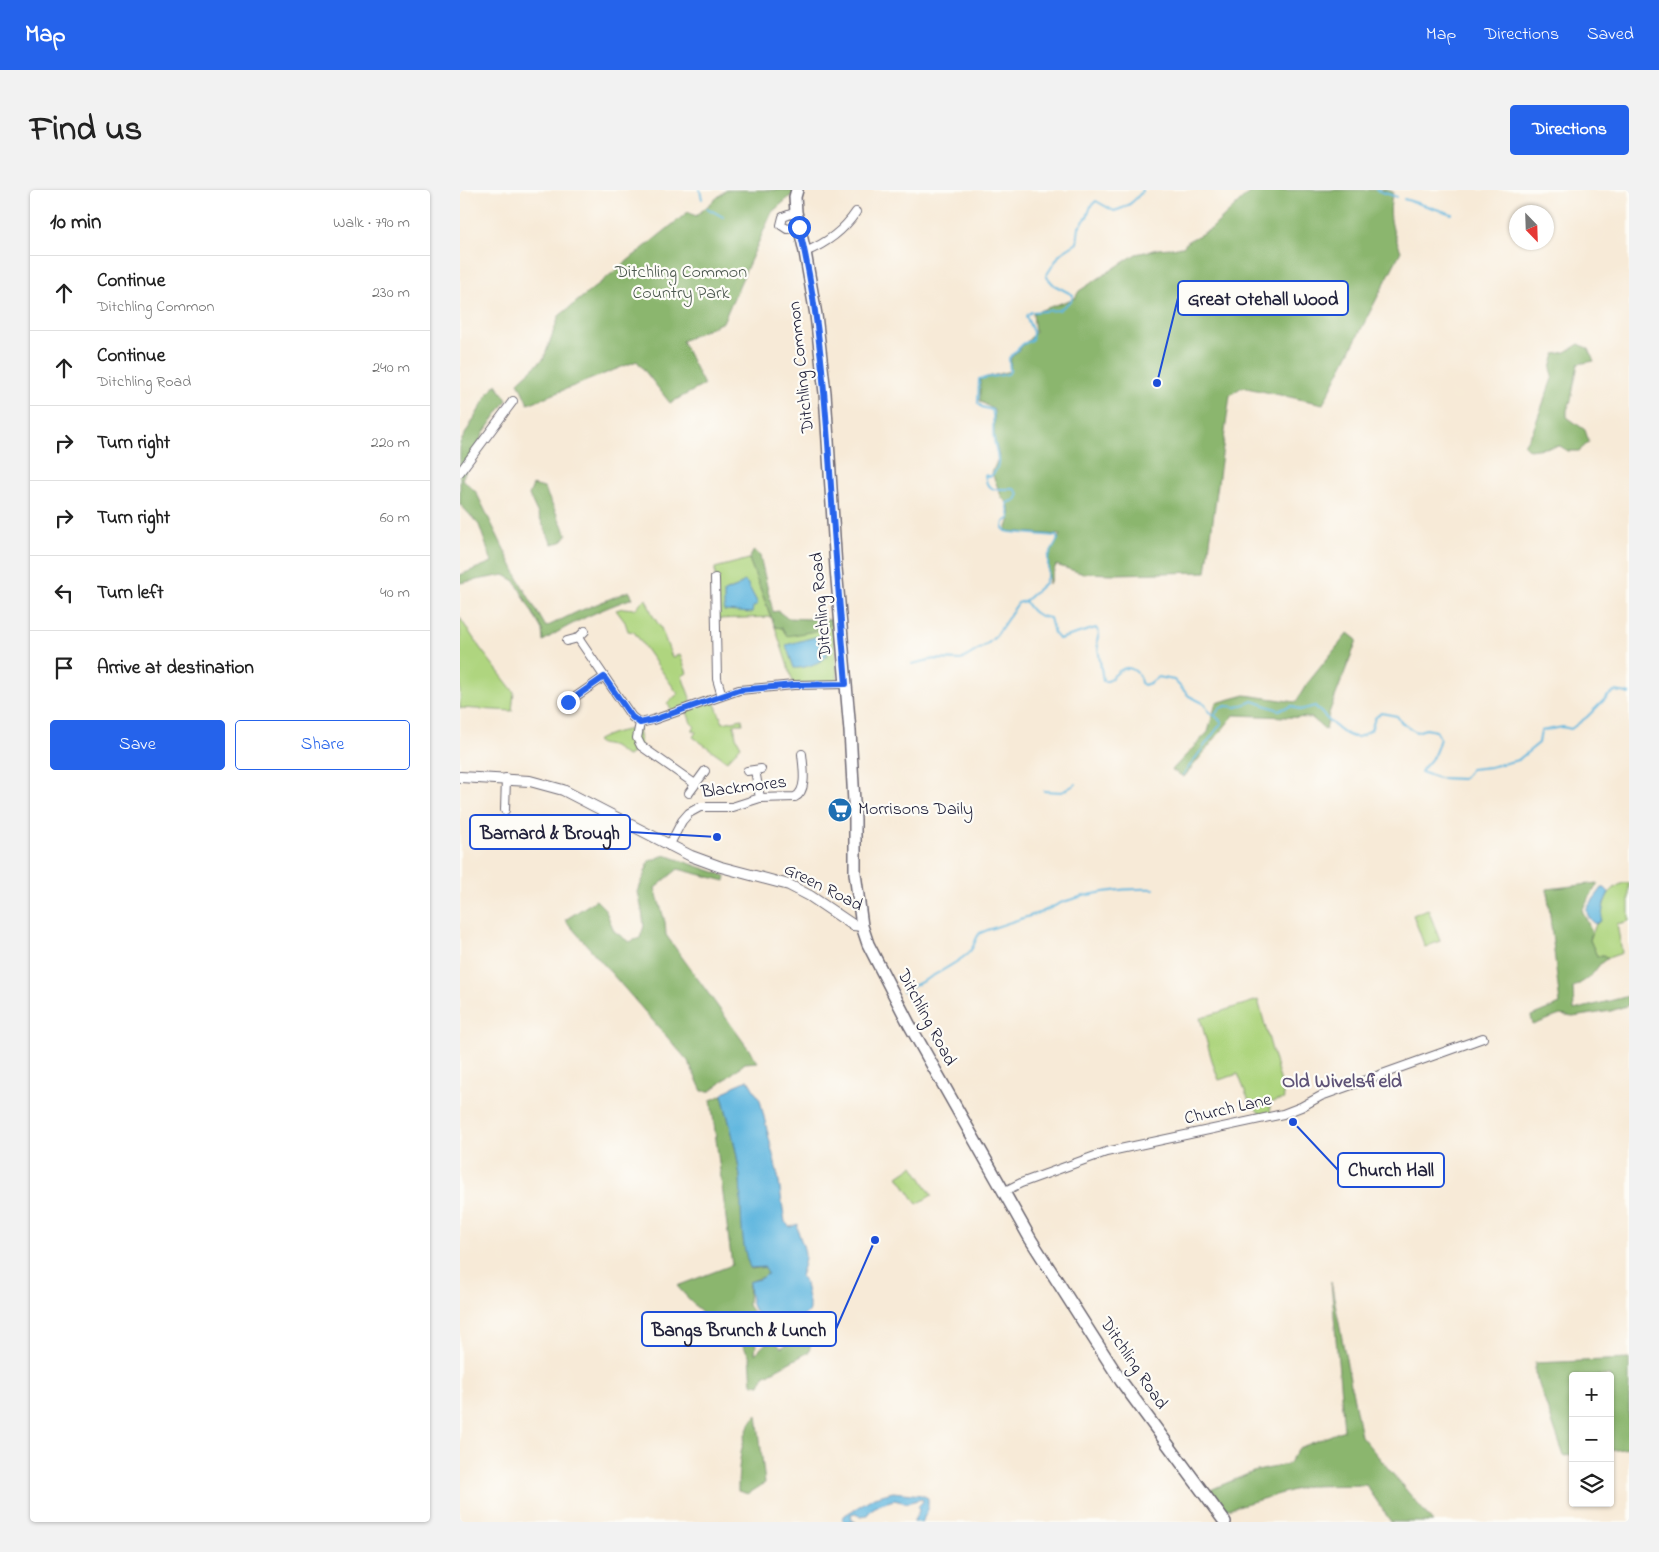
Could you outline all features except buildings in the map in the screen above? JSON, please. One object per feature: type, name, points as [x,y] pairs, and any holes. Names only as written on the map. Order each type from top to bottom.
[{"type":"main road","name":"Ditchling Common","points":[[797,190],[795,197],[796,212],[816,315],[825,393],[829,451]]},
{"type":"main road","name":"Ditchling Road","points":[[829,451],[854,800],[855,873],[862,926],[868,944],[913,1031],[1031,1240],[1121,1381],[1225,1522]]},
{"type":"street","points":[[796,212],[783,217],[781,225],[787,229],[799,227]]},
{"type":"street","points":[[805,252],[818,247],[854,223],[856,212]]},
{"type":"street","points":[[460,472],[514,401]]},
{"type":"street","points":[[715,578],[717,679],[722,696]]},
{"type":"street","points":[[705,588],[715,587]]},
{"type":"street","points":[[567,641],[578,638],[585,631]]},
{"type":"street","points":[[578,638],[632,717],[640,723],[739,690],[794,685],[846,684]]},
{"type":"street","points":[[568,702],[604,677]]},
{"type":"street","points":[[640,723],[637,738],[641,746],[695,784]]},
{"type":"street","name":"Blackmores","points":[[669,846],[688,813],[700,806],[732,807],[760,798],[795,797],[800,795],[804,770],[802,754]]},
{"type":"street","points":[[755,770],[760,798]]},
{"type":"street","points":[[689,793],[705,771]]},
{"type":"street","name":"Green Road","points":[[460,777],[506,778],[530,781],[563,790],[669,846],[721,867],[789,885],[810,896],[853,925],[862,926]]},
{"type":"street","points":[[505,810],[506,778]]},
{"type":"street","name":"Church Lane","points":[[1004,1191],[1106,1152],[1282,1114],[1301,1107],[1321,1096],[1483,1038]]},
{"type":"green space","name":"Ditchling Common Country Park","points":[[726,190],[804,190],[792,195],[772,212],[723,322],[682,341],[704,385],[670,403],[637,361],[528,404],[518,382],[544,358],[559,316],[688,212],[696,216]]},
{"type":"green space","points":[[1252,190],[1386,190],[1393,192],[1390,208],[1391,222],[1401,251],[1323,404],[1242,387],[1230,395],[1206,572],[1081,573],[1056,565],[1049,584],[1048,557],[1060,535],[1006,531],[1011,515],[1008,503],[1002,498],[992,473],[999,456],[994,438],[994,410],[980,401],[980,379],[1010,371],[1011,358],[1035,333],[1033,313],[1075,298],[1079,291],[1136,254],[1158,249],[1183,247],[1188,241],[1211,229]]},
{"type":"green space","points":[[1579,344],[1589,349],[1594,361],[1578,364],[1567,417],[1585,430],[1589,442],[1579,451],[1568,451],[1560,446],[1529,450],[1524,445],[1533,431],[1553,376],[1551,368],[1555,354],[1566,352]]},
{"type":"green space","points":[[496,384],[507,400],[484,432],[462,479],[476,492],[521,584],[546,627],[629,591],[633,598],[586,617],[543,641],[542,630],[515,581],[504,575],[460,583],[460,575],[492,562],[479,525],[460,506],[460,443],[488,394]]},
{"type":"green space","points":[[533,485],[544,488],[567,535],[561,542],[552,544],[529,495]]},
{"type":"green space","points":[[754,550],[760,556],[773,612],[778,611],[787,618],[833,620],[827,629],[787,636],[782,628],[775,627],[749,559]]},
{"type":"green space","points":[[749,559],[771,617],[716,619],[715,568]],"holes":[[[747,583],[757,602],[753,607],[724,592]]]},
{"type":"green space","points":[[646,599],[653,616],[661,628],[672,657],[680,655],[687,673],[682,676],[693,706],[713,699],[723,723],[742,719],[743,724],[734,724],[736,737],[741,746],[727,761],[693,737],[696,732],[692,730],[695,727],[691,723],[686,709],[674,713],[667,703],[678,694],[634,632],[628,631],[625,622],[616,610],[623,608],[636,609]]},
{"type":"green space","points":[[460,618],[480,648],[514,692],[512,711],[460,708]]},
{"type":"green space","points":[[833,620],[838,684],[794,685],[775,627],[827,629]]},
{"type":"green space","points":[[1348,633],[1357,640],[1329,713],[1326,730],[1312,718],[1234,715],[1184,777],[1172,770],[1208,732],[1216,703],[1245,695],[1296,702],[1306,685]]},
{"type":"green space","points":[[638,729],[641,746],[628,756],[615,748],[596,741],[616,732]]},
{"type":"green space","points":[[665,855],[726,876],[725,881],[678,869],[655,888],[665,922],[666,935],[758,1062],[745,1063],[711,1091],[702,1091],[688,1061],[565,920],[596,900],[605,909],[614,931],[629,942],[640,938],[644,926],[638,892],[649,861]]},
{"type":"green space","points":[[1598,883],[1582,910],[1592,932],[1590,940],[1597,956],[1603,955],[1608,958],[1601,963],[1590,977],[1573,988],[1574,1010],[1629,996],[1629,1005],[1611,1011],[1573,1017],[1560,1015],[1533,1025],[1531,1016],[1560,1004],[1547,889]]},
{"type":"green space","points":[[1623,883],[1629,883],[1629,921],[1617,924],[1622,953],[1608,958],[1603,955],[1597,956],[1590,940],[1596,924],[1599,923],[1608,895]]},
{"type":"green space","points":[[1428,909],[1440,941],[1425,947],[1413,915]]},
{"type":"green space","points":[[1258,1000],[1284,1099],[1269,1103],[1271,1113],[1261,1115],[1249,1101],[1238,1074],[1219,1080],[1200,1018]]},
{"type":"green space","points":[[722,1095],[739,1167],[743,1236],[747,1258],[751,1269],[766,1267],[768,1275],[749,1282],[748,1305],[758,1320],[755,1354],[772,1337],[781,1348],[814,1328],[809,1352],[764,1376],[760,1385],[752,1384],[750,1357],[736,1334],[710,1322],[677,1286],[732,1265],[711,1100]]},
{"type":"green space","points":[[913,1166],[932,1195],[917,1204],[898,1176]]},
{"type":"green space","points":[[1331,1282],[1361,1436],[1433,1522],[1391,1522],[1366,1485],[1307,1486],[1217,1512],[1203,1493],[1253,1472],[1288,1464],[1299,1448],[1344,1430]]},
{"type":"green space","points":[[1629,1359],[1629,1448],[1614,1450],[1614,1372],[1569,1372],[1569,1455],[1564,1456],[1535,1373],[1535,1363]]},
{"type":"green space","points":[[757,1415],[765,1483],[748,1494],[738,1491],[740,1461],[747,1430]]},
{"type":"water","points":[[744,581],[757,602],[757,605],[753,607],[752,613],[724,611],[724,592],[737,587]]},
{"type":"water","points":[[822,635],[826,637],[827,656],[812,665],[794,668],[786,645]]},
{"type":"water","points":[[1602,888],[1609,892],[1604,903],[1601,921],[1596,924],[1589,917],[1587,908]]},
{"type":"water","points":[[748,1080],[760,1100],[778,1176],[785,1222],[790,1227],[798,1224],[798,1232],[805,1252],[800,1276],[804,1279],[809,1311],[799,1317],[780,1320],[763,1318],[758,1315],[751,1302],[749,1282],[768,1274],[765,1267],[750,1268],[746,1257],[739,1167],[722,1095],[734,1086]]},
{"type":"water","points":[[893,1492],[922,1495],[928,1498],[928,1509],[922,1522],[913,1522],[919,1511],[918,1507],[923,1501],[922,1499],[906,1503],[894,1500],[872,1509],[867,1515],[851,1514],[852,1520],[856,1522],[845,1522],[842,1519],[845,1515],[874,1497]]},
{"type":"waterway","points":[[700,190],[702,199]]},
{"type":"waterway","points":[[912,664],[934,659],[961,660],[986,645],[996,636],[1018,603],[1025,601],[1045,583],[1048,574],[1048,557],[1058,539],[1056,536],[1010,532],[1003,528],[1004,522],[1010,518],[1007,503],[1016,500],[1019,494],[1014,489],[993,489],[987,484],[985,475],[990,477],[994,473],[997,468],[998,459],[993,436],[992,410],[982,407],[978,403],[979,379],[1008,374],[1010,371],[1009,358],[1023,344],[1032,340],[1033,332],[1026,316],[1031,312],[1059,310],[1071,301],[1073,295],[1054,285],[1046,276],[1060,254],[1077,243],[1079,227],[1087,217],[1091,206],[1096,201],[1114,211],[1131,203],[1143,190]]},
{"type":"waterway","points":[[1376,190],[1397,197]]},
{"type":"waterway","points":[[1404,199],[1452,214]]},
{"type":"waterway","points":[[707,208],[723,217]]},
{"type":"waterway","points":[[1025,601],[1035,613],[1050,618],[1054,633],[1059,639],[1096,628],[1099,633],[1097,641],[1103,681],[1108,681],[1124,668],[1134,670],[1144,685],[1158,677],[1174,680],[1189,696],[1205,704],[1209,712],[1214,715],[1220,708],[1226,706],[1237,707],[1253,701],[1279,710],[1292,706],[1300,710],[1315,706],[1340,730],[1357,737],[1371,730],[1375,718],[1381,713],[1397,716],[1402,723],[1416,732],[1426,729],[1436,731],[1440,738],[1437,749],[1421,772],[1439,778],[1463,779],[1471,769],[1490,767],[1518,760],[1539,743],[1541,731],[1563,727],[1571,729],[1615,691],[1629,694]]},
{"type":"waterway","points":[[1183,775],[1222,722],[1214,715]]},
{"type":"waterway","points":[[1044,791],[1062,792],[1076,784]]},
{"type":"waterway","points":[[903,992],[967,955],[980,933],[1042,912],[1063,902],[1085,896],[1119,890],[1154,889]]},
{"type":"place","name":"Great Otehall Wood","points":[[1157,383]]},
{"type":"place","name":"Morrisons Daily","points":[[840,810]]},
{"type":"place","name":"Barnard & Brough","points":[[717,837]]},
{"type":"place","name":"Church Hall","points":[[1293,1122]]},
{"type":"place","name":"Bangs Brunch & Lunch","points":[[875,1240]]},
{"type":"district","name":"Old Wivelsfield","points":[[1342,1082]]},
{"type":"route","points":[[568,702],[604,677],[632,717],[640,723],[739,690],[794,685],[846,684],[836,568],[825,393],[816,315],[799,227]]}]
